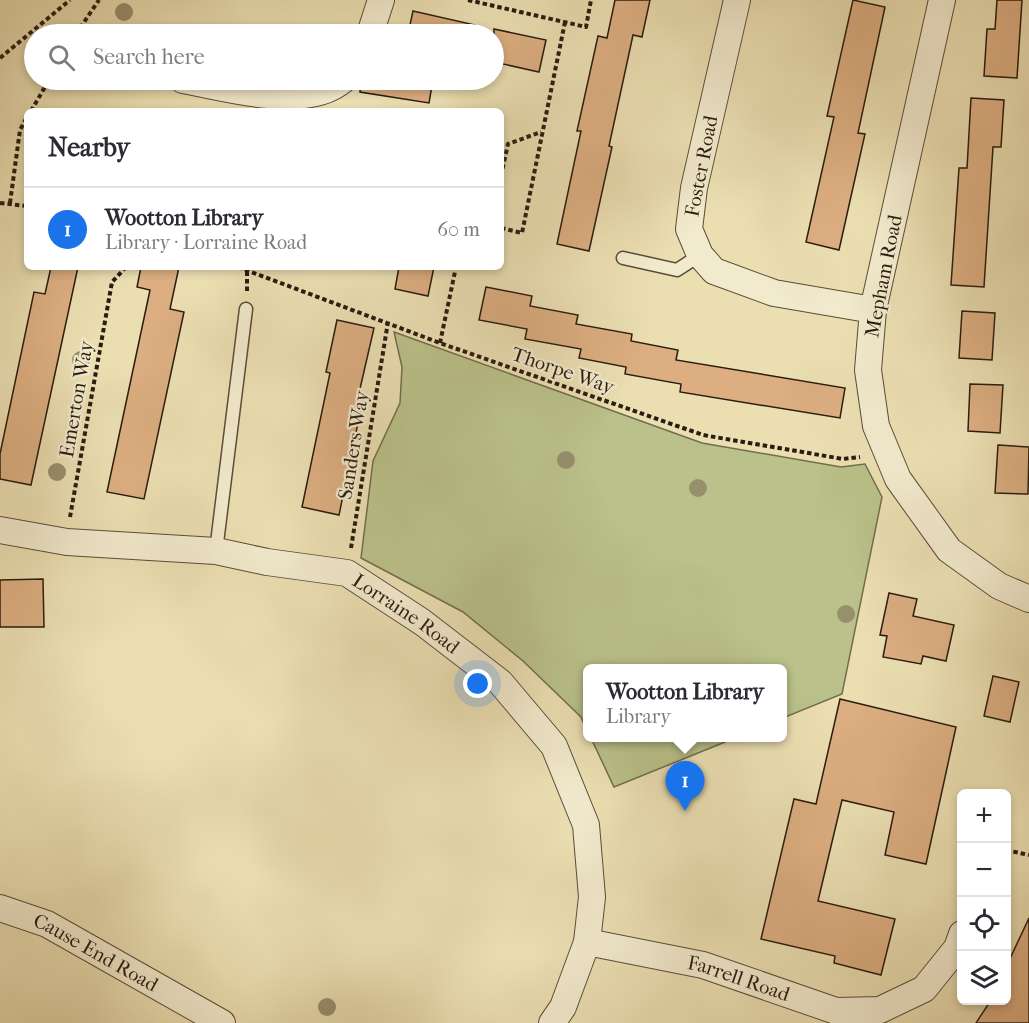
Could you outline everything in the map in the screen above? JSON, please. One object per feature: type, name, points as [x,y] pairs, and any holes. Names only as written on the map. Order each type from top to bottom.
[{"type":"street","points":[[373,24],[381,0]]},
{"type":"street","name":"Foster Road","points":[[737,0],[694,188],[689,229],[700,255],[714,271],[774,293],[873,310]]},
{"type":"street","name":"Mepham Road","points":[[942,0],[873,310],[868,370],[876,426],[898,479],[949,550],[999,586],[1029,599]]},
{"type":"street","points":[[233,90],[273,98],[325,90]]},
{"type":"street","name":"Lorraine Road","points":[[0,530],[65,541],[216,551],[267,562],[347,573],[422,622],[500,682],[554,746],[586,825],[592,897],[588,942],[563,1007],[552,1023]]},
{"type":"street","name":"Cause End Road","points":[[0,908],[47,924],[222,1023]]},
{"type":"street","name":"Farrell Road","points":[[588,942],[703,965],[836,1011],[881,1016],[924,989],[957,948]]},
{"type":"lane","points":[[623,258],[678,270],[700,255]]},
{"type":"lane","points":[[216,551],[246,309]]},
{"type":"path","points":[[41,24],[70,0]]},
{"type":"path","points":[[83,24],[99,0]]},
{"type":"path","points":[[468,0],[586,27],[591,0]]},
{"type":"path","points":[[504,229],[522,233],[565,22]]},
{"type":"path","points":[[0,58],[24,38]]},
{"type":"path","points":[[33,108],[43,90]]},
{"type":"path","points":[[10,203],[20,130],[24,123]]},
{"type":"path","points":[[504,162],[508,144],[542,132]]},
{"type":"path","points":[[0,203],[24,205]]},
{"type":"path","name":"Emerton Way","points":[[65,541],[112,282],[123,270]]},
{"type":"path","name":"Thorpe Way","points":[[246,270],[440,343],[703,435],[843,459],[887,453]]},
{"type":"path","points":[[440,343],[455,270]]},
{"type":"path","name":"Sanders Way","points":[[347,573],[388,322]]},
{"type":"path","points":[[1011,851],[1029,855]]},
{"type":"green space","points":[[394,332],[702,443],[841,467],[865,464],[882,497],[842,694],[787,716],[787,664],[583,664],[583,722],[581,717],[523,661],[463,612],[361,558],[373,461],[400,403],[402,367]]},
{"type":"green space","points":[[593,742],[725,742],[614,787]]},
{"type":"building","points":[[615,0],[650,0],[642,37],[633,35],[589,251],[557,244],[581,131],[577,131],[598,36],[607,38]]},
{"type":"building","points":[[853,0],[885,7],[858,133],[865,134],[839,250],[806,242],[834,117],[827,116]]},
{"type":"building","points":[[997,0],[1022,0],[1017,78],[984,76],[987,29],[995,29]]},
{"type":"building","points":[[413,11],[471,24],[410,24]]},
{"type":"building","points":[[504,31],[546,40],[539,72],[504,64]]},
{"type":"building","points":[[360,90],[431,90],[429,103],[360,92]]},
{"type":"building","points":[[971,98],[1004,100],[1001,147],[993,147],[984,287],[951,285],[959,168],[967,168]]},
{"type":"building","points":[[50,270],[77,270],[31,485],[0,479],[0,454],[34,292],[45,294]]},
{"type":"building","points":[[140,270],[178,270],[170,309],[184,312],[144,499],[107,492],[150,290],[137,287]]},
{"type":"building","points":[[398,270],[433,270],[428,296],[395,289]]},
{"type":"building","points":[[486,287],[532,296],[530,306],[578,315],[576,324],[632,334],[631,341],[678,350],[676,360],[845,388],[840,418],[680,392],[681,384],[625,374],[626,367],[579,358],[581,349],[525,339],[527,329],[479,320]]},
{"type":"building","points":[[962,311],[995,313],[992,360],[959,358]]},
{"type":"building","points":[[337,320],[374,328],[359,393],[364,394],[339,515],[302,507],[330,373],[326,372]]},
{"type":"building","points":[[970,384],[1003,385],[1000,433],[968,431]]},
{"type":"building","points":[[998,445],[1029,447],[1028,494],[995,493]]},
{"type":"building","points":[[43,579],[44,627],[0,627],[0,580]]},
{"type":"building","points":[[889,593],[917,599],[913,616],[954,625],[946,661],[923,656],[921,664],[883,657],[887,636],[880,635]]},
{"type":"building","points":[[993,676],[1019,682],[1010,722],[984,716]]},
{"type":"building","points":[[840,699],[956,727],[926,864],[885,855],[894,812],[842,800],[818,901],[895,919],[881,975],[834,963],[835,956],[761,939],[794,799],[816,804]]},
{"type":"building","points":[[1029,918],[1029,1023],[976,1023],[988,1005],[1011,1005],[1011,956]]},
{"type":"place","name":"Wootton Library","points":[[685,811]]}]
